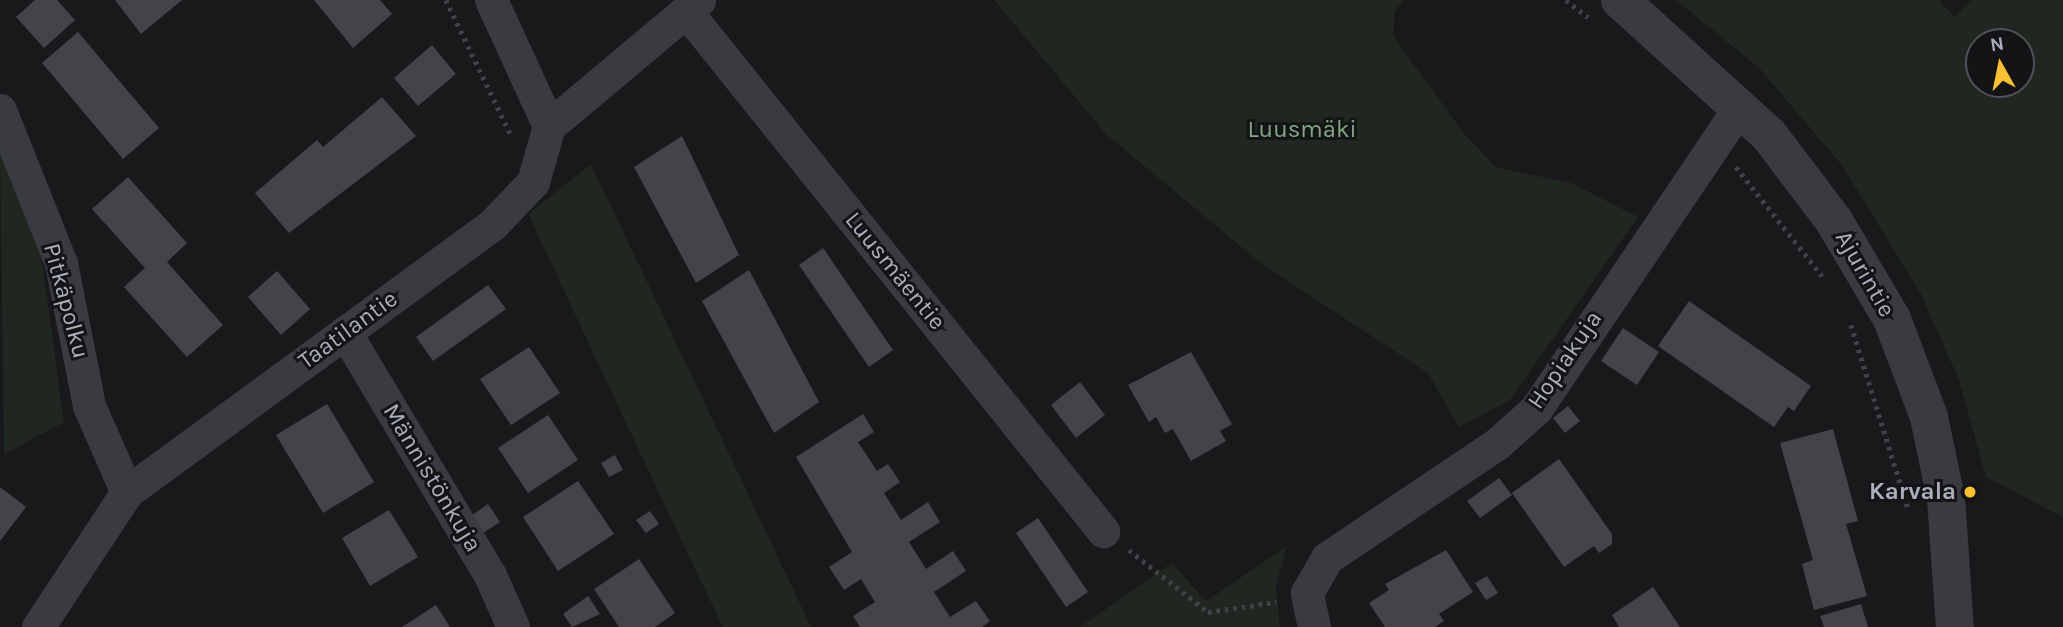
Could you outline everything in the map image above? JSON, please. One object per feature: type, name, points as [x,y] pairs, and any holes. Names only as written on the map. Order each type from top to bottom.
[{"type":"street","points":[[491,0],[550,126]]},
{"type":"street","name":"Luusmäentie","points":[[550,126],[693,5],[1103,531]]},
{"type":"street","name":"Ajurintie","points":[[1609,13],[1739,108],[1769,135],[1834,221],[1892,319],[1929,417],[1946,499],[1955,627]]},
{"type":"street","name":"Hopiakuja","points":[[1307,593],[1327,558],[1498,443],[1536,409],[1739,108]]},
{"type":"street","name":"Pitkäpolku","points":[[0,110],[61,263],[89,407],[127,492]]},
{"type":"street","name":"Taatilantie","points":[[38,627],[127,492],[492,225],[533,182],[550,126]]},
{"type":"street","name":"Männistönkuja","points":[[345,332],[490,575],[513,627]]},
{"type":"street","points":[[1307,593],[1314,627]]},
{"type":"path","points":[[446,0],[533,182]]},
{"type":"path","points":[[1566,0],[1609,13]]},
{"type":"path","points":[[1715,142],[1827,285]]},
{"type":"path","points":[[1845,315],[1868,364],[1910,515]]},
{"type":"path","points":[[1103,531],[1208,612],[1307,593]]},
{"type":"green space","name":"Luusmäki","points":[[994,0],[1404,0],[1395,11],[1393,36],[1465,135],[1496,167],[1571,183],[1638,217],[1510,400],[1459,427],[1428,373],[1262,264],[1106,134]]},
{"type":"green space","points":[[1676,0],[1939,0],[1954,17],[1972,0],[2063,0],[2063,517],[1986,477],[1959,380],[1921,294],[1841,164],[1759,68]]},
{"type":"green space","points":[[0,148],[40,247],[64,422],[4,454]]},
{"type":"green space","points":[[591,164],[811,627],[723,627],[674,525],[528,214]]},
{"type":"green space","points":[[1286,547],[1276,587],[1280,627],[1080,627],[1172,563],[1206,601]]},
{"type":"building","points":[[35,0],[57,0],[75,20],[44,48],[16,17]]},
{"type":"building","points":[[115,0],[182,0],[141,34]]},
{"type":"building","points":[[314,0],[380,0],[392,14],[353,48]]},
{"type":"building","points":[[78,32],[159,128],[123,159],[42,63]]},
{"type":"building","points":[[432,45],[456,74],[418,106],[394,78]]},
{"type":"building","points":[[382,97],[416,136],[289,233],[255,193],[317,140],[323,147]]},
{"type":"building","points":[[682,136],[739,255],[696,283],[634,167]]},
{"type":"building","points":[[128,177],[187,243],[167,262],[223,325],[187,357],[124,287],[145,268],[92,209]]},
{"type":"building","points":[[823,248],[893,350],[869,367],[799,265]]},
{"type":"building","points":[[749,270],[819,402],[774,433],[702,301]]},
{"type":"building","points":[[277,271],[310,309],[281,335],[248,297]]},
{"type":"building","points":[[488,285],[506,309],[433,361],[416,337]]},
{"type":"building","points":[[1689,301],[1811,386],[1794,411],[1788,407],[1774,427],[1658,346]]},
{"type":"building","points":[[1623,328],[1659,352],[1637,385],[1601,361]]},
{"type":"building","points":[[529,347],[560,393],[511,425],[480,379]]},
{"type":"building","points":[[1191,352],[1232,424],[1220,431],[1226,441],[1191,461],[1173,429],[1165,433],[1156,417],[1149,422],[1128,385]]},
{"type":"building","points":[[1080,382],[1105,415],[1076,438],[1051,405]]},
{"type":"building","points":[[327,404],[374,482],[323,513],[276,435]]},
{"type":"building","points":[[1568,406],[1580,421],[1565,433],[1553,418]]},
{"type":"building","points":[[863,414],[874,432],[858,442],[877,471],[888,464],[900,482],[884,493],[901,520],[928,502],[940,522],[909,542],[926,569],[953,551],[966,571],[934,592],[950,617],[976,601],[990,621],[982,627],[860,627],[853,616],[875,602],[861,579],[844,590],[829,567],[852,552],[796,457]]},
{"type":"building","points":[[548,415],[578,460],[528,493],[498,448]]},
{"type":"building","points":[[1833,429],[1858,521],[1846,524],[1867,596],[1814,610],[1802,564],[1813,560],[1780,443]]},
{"type":"building","points":[[615,455],[623,470],[609,477],[601,463]]},
{"type":"building","points":[[1559,459],[1612,534],[1612,544],[1599,553],[1594,546],[1564,567],[1512,493]]},
{"type":"building","points":[[1499,478],[1512,495],[1480,518],[1467,501]]},
{"type":"building","points":[[578,481],[614,534],[558,571],[523,517]]},
{"type":"building","points":[[0,487],[26,507],[0,541]]},
{"type":"building","points":[[488,504],[500,522],[483,533],[471,516]]},
{"type":"building","points":[[389,510],[418,557],[370,586],[342,538]]},
{"type":"building","points":[[650,511],[659,524],[646,533],[636,520]]},
{"type":"building","points":[[1038,518],[1088,592],[1066,607],[1016,533]]},
{"type":"building","points":[[1446,550],[1473,592],[1439,614],[1444,621],[1435,627],[1385,627],[1369,603],[1389,590],[1385,584]]},
{"type":"building","points":[[639,559],[675,613],[655,627],[619,627],[594,589]]},
{"type":"building","points":[[1487,576],[1498,593],[1486,600],[1475,583]]},
{"type":"building","points":[[1653,587],[1680,627],[1619,627],[1612,615]]},
{"type":"building","points":[[588,596],[600,614],[572,627],[563,614]]},
{"type":"building","points":[[1861,604],[1868,627],[1824,627],[1820,616]]},
{"type":"building","points":[[436,605],[450,627],[402,627]]},
{"type":"place","name":"Karvala","points":[[1970,492]]}]
